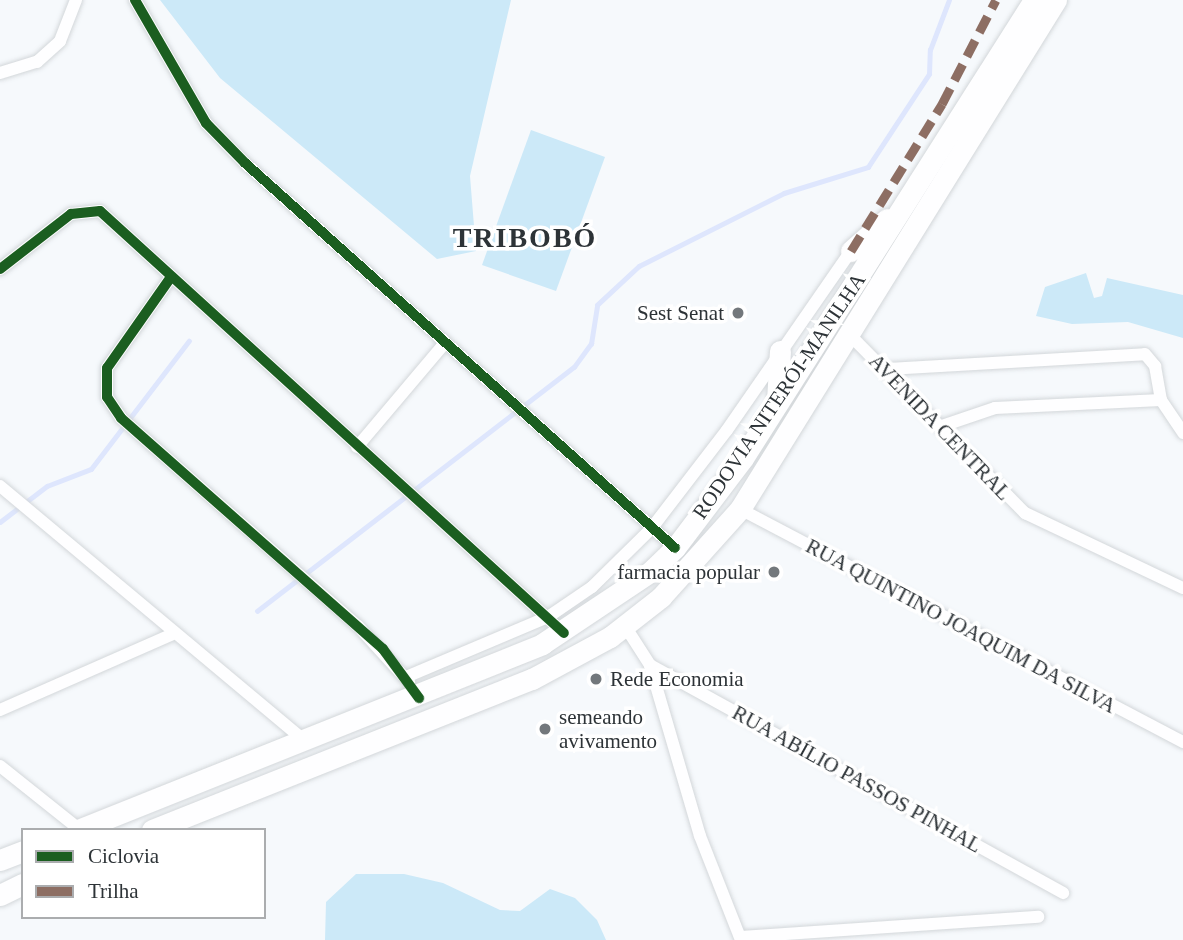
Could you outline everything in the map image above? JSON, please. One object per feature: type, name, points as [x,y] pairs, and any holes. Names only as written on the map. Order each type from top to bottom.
[{"type":"highway","name":"RODOVIA NITERÓI-MANILHA","points":[[83,828],[419,698],[564,633],[620,596],[675,548],[778,401],[910,200],[1034,0]]},
{"type":"highway","name":"RODOVIA NITERÓI-MANILHA","points":[[157,828],[532,679],[625,625],[709,548],[740,509],[1056,0]]},
{"type":"highway","points":[[851,251],[910,200]]},
{"type":"highway","points":[[778,401],[780,351]]},
{"type":"highway","points":[[0,860],[21,852]]},
{"type":"highway","points":[[0,895],[21,885]]},
{"type":"street","points":[[0,73],[37,62],[60,41],[76,0]]},
{"type":"street","points":[[135,0],[206,123],[540,433],[675,548]]},
{"type":"street","points":[[0,269],[71,214],[93,209],[564,633]]},
{"type":"street","points":[[406,677],[548,617],[593,587],[651,529],[851,251]]},
{"type":"street","points":[[171,277],[107,368],[107,397],[126,422],[309,583],[406,677],[419,698]]},
{"type":"street","name":"AVENIDA CENTRAL","points":[[850,335],[888,369],[1025,513],[1183,588]]},
{"type":"street","points":[[358,447],[444,344]]},
{"type":"street","points":[[888,369],[1145,354],[1155,366],[1161,400],[1183,433]]},
{"type":"street","points":[[942,426],[995,408],[1161,400]]},
{"type":"street","points":[[0,486],[171,635],[307,743]]},
{"type":"street","name":"RUA QUINTINO JOAQUIM DA SILVA","points":[[740,509],[1183,742]]},
{"type":"street","points":[[625,625],[650,665],[700,836],[741,938],[1038,917]]},
{"type":"street","points":[[0,710],[171,635]]},
{"type":"street","name":"RUA ABÍLIO PASSOS PINHAL","points":[[650,665],[1063,893]]},
{"type":"street","points":[[0,766],[76,828]]},
{"type":"shaded area","points":[[160,0],[511,0],[470,176],[476,251],[437,259],[220,78]]},
{"type":"shaded area","points":[[531,130],[605,157],[556,291],[482,265]]},
{"type":"shaded area","points":[[1086,273],[1094,298],[1102,296],[1107,278],[1183,295],[1183,338],[1128,322],[1072,324],[1036,316],[1045,287]]},
{"type":"shaded area","points":[[356,874],[404,874],[443,883],[500,910],[520,911],[550,889],[575,898],[597,920],[606,940],[325,940],[326,902]]},
{"type":"waterway","points":[[257,611],[574,367],[591,344],[597,305],[639,266],[784,193],[868,167],[929,74],[930,50],[949,0]]},
{"type":"waterway","points":[[0,522],[47,486],[91,469],[189,341]]},
{"type":"marked path","points":[[851,251],[942,104],[996,0]]},
{"type":"cycle path","points":[[135,0],[206,123],[245,163],[675,548]]},
{"type":"cycle path","points":[[0,269],[71,214],[100,211],[564,633]]},
{"type":"cycle path","points":[[171,277],[107,368],[107,397],[121,418],[383,649],[419,698]]},
{"type":"place","name":"Sest Senat","points":[[738,313]]},
{"type":"place","name":"farmacia popular","points":[[774,572]]},
{"type":"place","name":"Rede Economia","points":[[596,679]]},
{"type":"place","name":"semeando avivamento","points":[[545,729]]},
{"type":"district","name":"TRIBOBÓ","points":[[525,238]]}]
